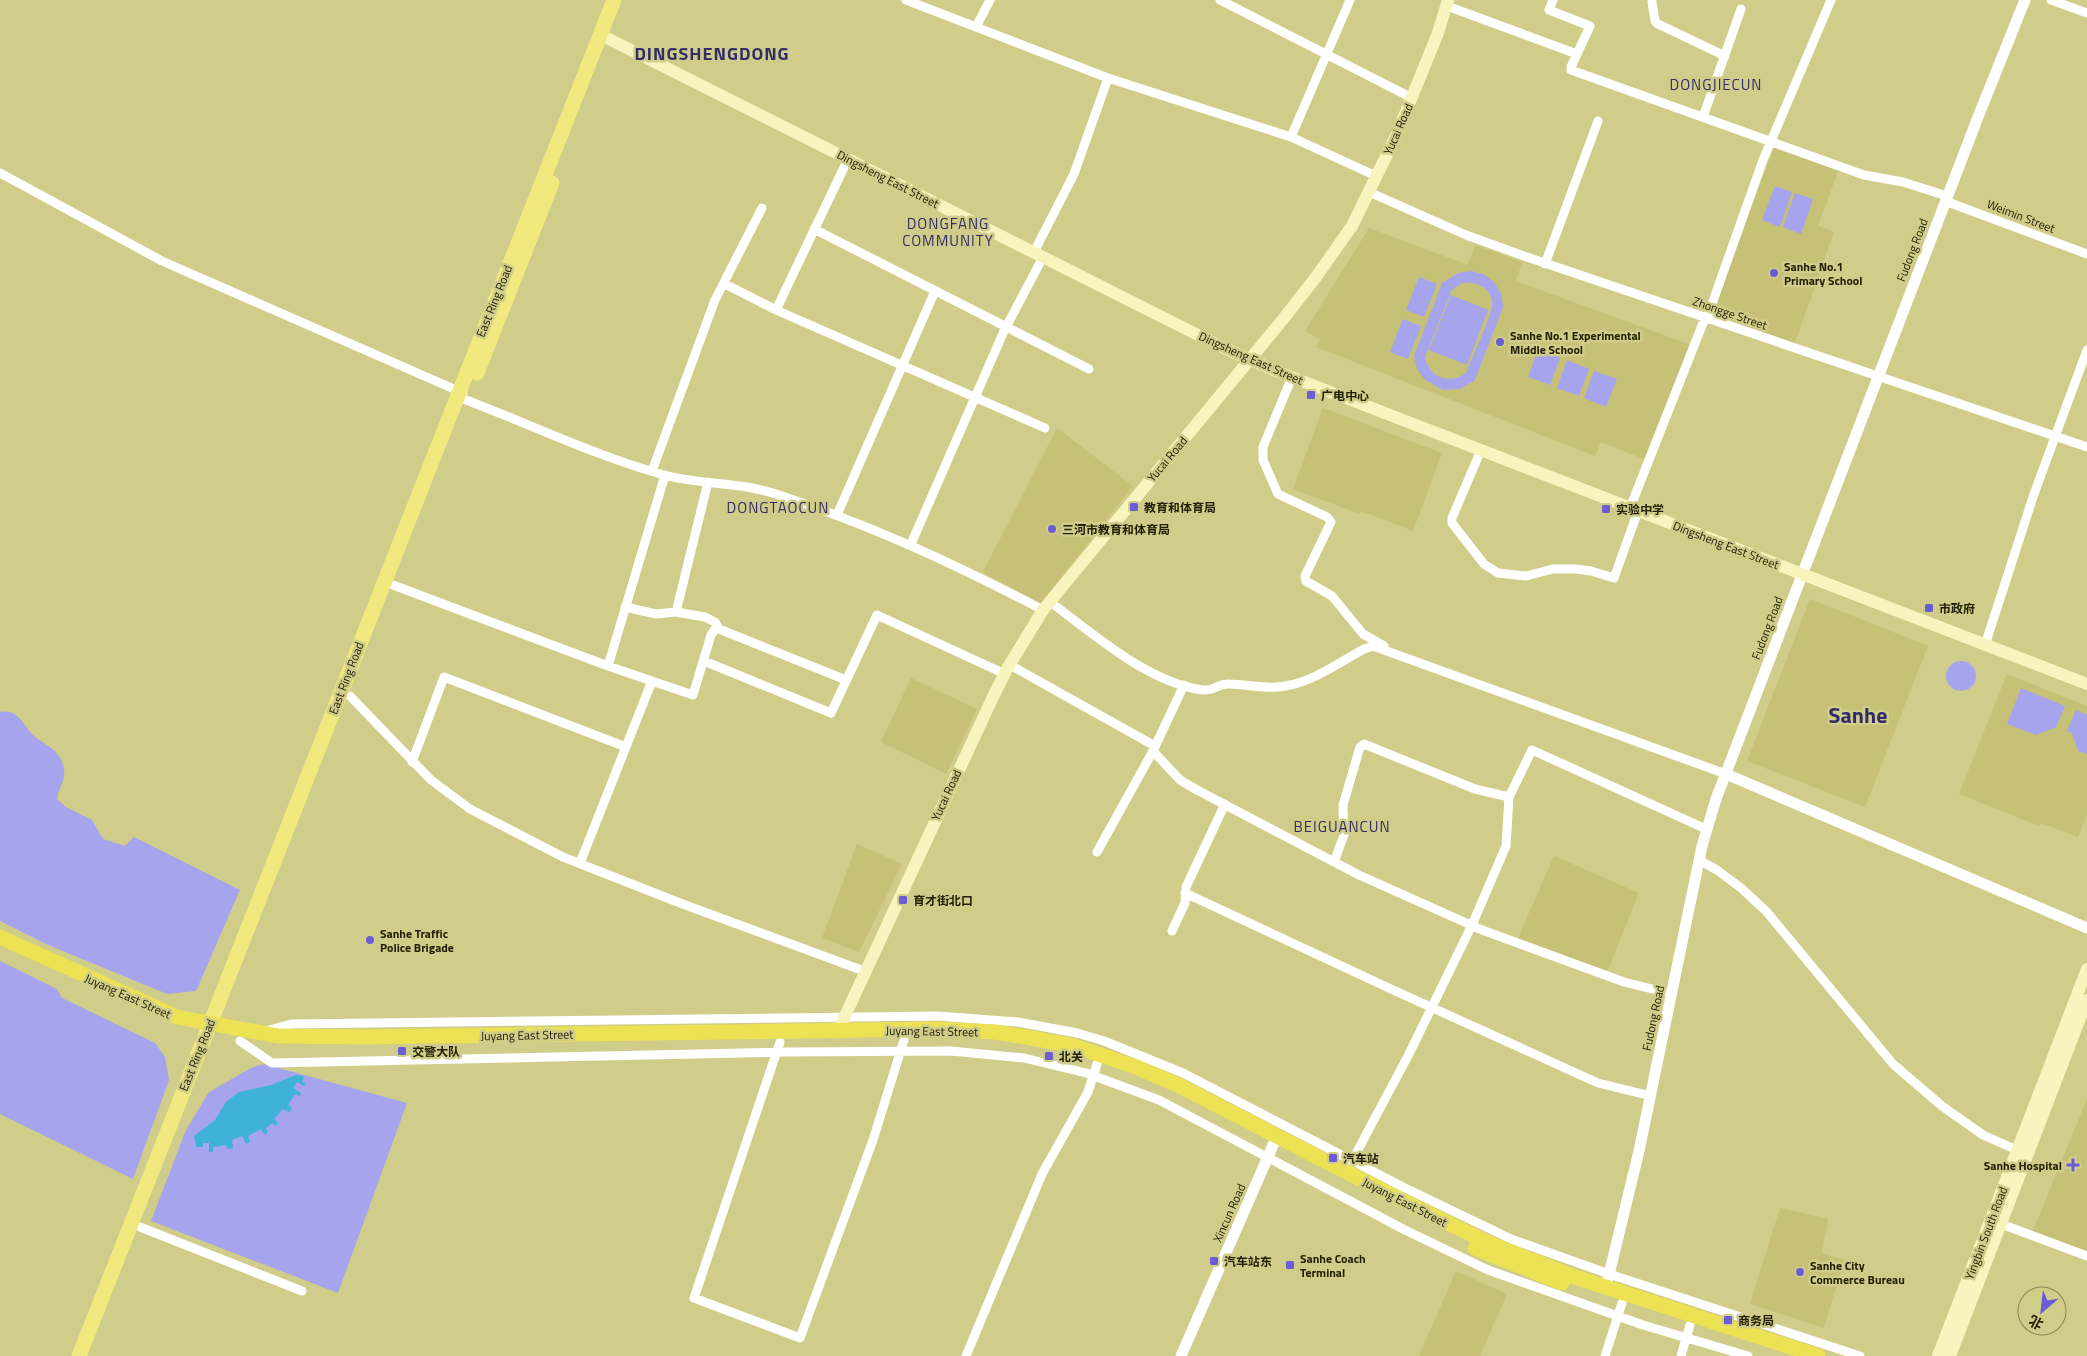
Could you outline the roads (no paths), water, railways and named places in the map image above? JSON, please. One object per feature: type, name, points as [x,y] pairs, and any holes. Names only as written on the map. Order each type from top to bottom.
[{"type":"highway","name":"Juyang East Street","points":[[0,937],[171,1015],[240,1041],[290,1048],[778,1047],[994,1043],[1053,1052],[1095,1069],[1173,1094],[1486,1253],[1620,1310],[1688,1331],[1784,1356]]},
{"type":"highway","name":"Juyang East Street","points":[[0,948],[168,1025],[212,1030],[290,1037],[366,1037],[841,1024],[965,1030],[1016,1035],[1074,1046],[1159,1076],[1273,1146],[1397,1198],[1490,1244],[1607,1281],[1818,1356]]},
{"type":"main road","name":"East Ring Road","points":[[79,1356],[350,696],[614,0]]},
{"type":"main road","name":"East Ring Road","points":[[90,1356],[140,1227],[212,1030],[464,396],[625,0]]},
{"type":"main road","name":"Yucai Road","points":[[841,1024],[864,971],[1007,669],[1046,605],[1250,359],[1316,277],[1352,226],[1412,98],[1448,3]]},
{"type":"main road","name":"Dingsheng East Street","points":[[609,39],[1038,255],[1250,359],[1292,377],[2087,684]]},
{"type":"main road","name":"Yingbin South Road","points":[[1938,1356],[2087,969]]},
{"type":"main road","name":"Yingbin South Road","points":[[1950,1356],[2087,1000]]},
{"type":"street","points":[[906,0],[1108,78],[1291,137],[1376,176]]},
{"type":"street","points":[[976,27],[990,0]]},
{"type":"street","points":[[1220,0],[1412,98]]},
{"type":"street","points":[[1291,137],[1350,0]]},
{"type":"street","points":[[1448,3],[1576,54],[1590,26],[1550,10],[1553,0]]},
{"type":"street","points":[[1481,450],[1452,523],[1484,564],[1498,572],[1526,576],[1553,569],[1576,569],[1591,571],[1614,578],[1634,509],[1770,142],[1831,0]]},
{"type":"street","name":"Fudong Road","points":[[1607,1281],[1651,1096],[1706,830],[1946,198],[2024,0]]},
{"type":"street","points":[[2051,0],[2087,13]]},
{"type":"street","points":[[1652,2],[1654,16],[1658,24],[1725,56]]},
{"type":"street","points":[[1703,118],[1741,9]]},
{"type":"street","name":"Weimin Street","points":[[1576,54],[1570,67],[1572,70],[1864,175],[1903,182],[2087,254]]},
{"type":"street","points":[[910,544],[1074,174],[1108,78]]},
{"type":"street","points":[[1545,264],[1598,121]]},
{"type":"street","points":[[776,310],[848,159]]},
{"type":"street","points":[[0,173],[162,261],[464,396],[597,452],[665,475],[773,493],[837,515],[910,544],[1046,605],[1134,662],[1158,675],[1184,685],[1205,690],[1229,684],[1267,688],[1285,686],[1301,682],[1364,649],[1373,646],[1385,649],[1726,774],[2087,928]]},
{"type":"street","name":"Zhongge Street","points":[[1369,192],[1466,235],[1545,264],[2087,447]]},
{"type":"street","points":[[652,471],[715,300],[725,284],[762,208]]},
{"type":"street","points":[[814,229],[1089,369]]},
{"type":"street","points":[[725,284],[776,310],[1045,428]]},
{"type":"street","points":[[837,515],[935,291]]},
{"type":"street","points":[[1986,645],[2034,494],[2087,350]]},
{"type":"street","points":[[1292,377],[1262,447],[1263,460],[1274,489],[1278,494],[1327,517],[1331,522],[1305,576],[1306,581],[1332,596],[1363,634],[1385,649]]},
{"type":"street","points":[[608,666],[665,475]]},
{"type":"street","points":[[676,612],[708,482]]},
{"type":"street","points":[[393,586],[608,666],[693,695],[711,635],[715,629],[719,629]]},
{"type":"street","points":[[625,607],[656,614],[676,612],[705,617],[715,622],[719,629],[846,680]]},
{"type":"street","points":[[704,661],[831,713],[877,616],[1007,669],[1154,748],[1180,780],[1359,875],[1472,925],[1624,982],[1672,994]]},
{"type":"street","points":[[412,762],[444,677],[626,747]]},
{"type":"street","points":[[580,863],[652,680]]},
{"type":"street","points":[[1097,852],[1154,748],[1184,685]]},
{"type":"street","points":[[350,696],[412,762],[448,795],[470,809],[580,863],[864,971]]},
{"type":"street","points":[[1334,862],[1344,830],[1343,805],[1360,747],[1364,744],[1475,789],[1508,797]]},
{"type":"street","points":[[1352,1161],[1432,1008],[1472,925],[1506,846],[1508,797],[1532,750],[1706,830]]},
{"type":"street","points":[[1172,931],[1185,903],[1186,887],[1225,804]]},
{"type":"street","points":[[1699,860],[1717,870],[1741,888],[1766,911],[1893,1064],[1942,1106],[1983,1135],[2018,1150]]},
{"type":"street","points":[[1186,892],[1432,1008],[1598,1082],[1651,1096]]},
{"type":"street","points":[[841,1024],[937,1016],[981,1018],[1039,1026],[1086,1036],[1183,1073],[1352,1161],[1504,1236],[1607,1281],[1860,1356]]},
{"type":"street","points":[[778,1047],[694,1298],[800,1338],[873,1140],[903,1045]]},
{"type":"street","points":[[966,1356],[1042,1174],[1088,1092],[1095,1069]]},
{"type":"street","name":"Xincun Road","points":[[1181,1356],[1273,1146]]},
{"type":"street","points":[[2001,1224],[2087,1256]]},
{"type":"street","points":[[140,1227],[302,1291]]},
{"type":"street","points":[[1605,1356],[1620,1310]]},
{"type":"street","points":[[1681,1356],[1688,1331],[1748,1356]]},
{"type":"place","name":"Sanhe No.1 Primary School","points":[[1774,273]]},
{"type":"place","name":"Sanhe No.1 Experimental Middle School","points":[[1500,342]]},
{"type":"place","name":"广电中心","points":[[1311,395]]},
{"type":"place","name":"教育和体育局","points":[[1134,507]]},
{"type":"place","name":"实验中学","points":[[1606,509]]},
{"type":"place","name":"三河市教育和体育局","points":[[1052,529]]},
{"type":"place","name":"市政府","points":[[1929,608]]},
{"type":"place","name":"育才街北口","points":[[903,900]]},
{"type":"place","name":"Sanhe Traffic Police Brigade","points":[[370,940]]},
{"type":"place","name":"交警大队","points":[[402,1051]]},
{"type":"place","name":"北关","points":[[1049,1056]]},
{"type":"place","name":"汽车站","points":[[1333,1158]]},
{"type":"place","name":"Sanhe Hospital","points":[[2073,1165]]},
{"type":"place","name":"汽车站东","points":[[1214,1261]]},
{"type":"place","name":"Sanhe Coach Terminal","points":[[1290,1265]]},
{"type":"place","name":"Sanhe City Commerce Bureau","points":[[1800,1272]]},
{"type":"place","name":"商务局","points":[[1728,1320]]},
{"type":"district","name":"DINGSHENGDONG","points":[[712,53]]},
{"type":"district","name":"DONGJIECUN","points":[[1716,84]]},
{"type":"district","name":"DONGFANG COMMUNITY","points":[[948,232]]},
{"type":"district","name":"DONGTAOCUN","points":[[778,507]]},
{"type":"district","name":"Sanhe","points":[[1858,715]]},
{"type":"district","name":"BEIGUANCUN","points":[[1342,826]]}]
